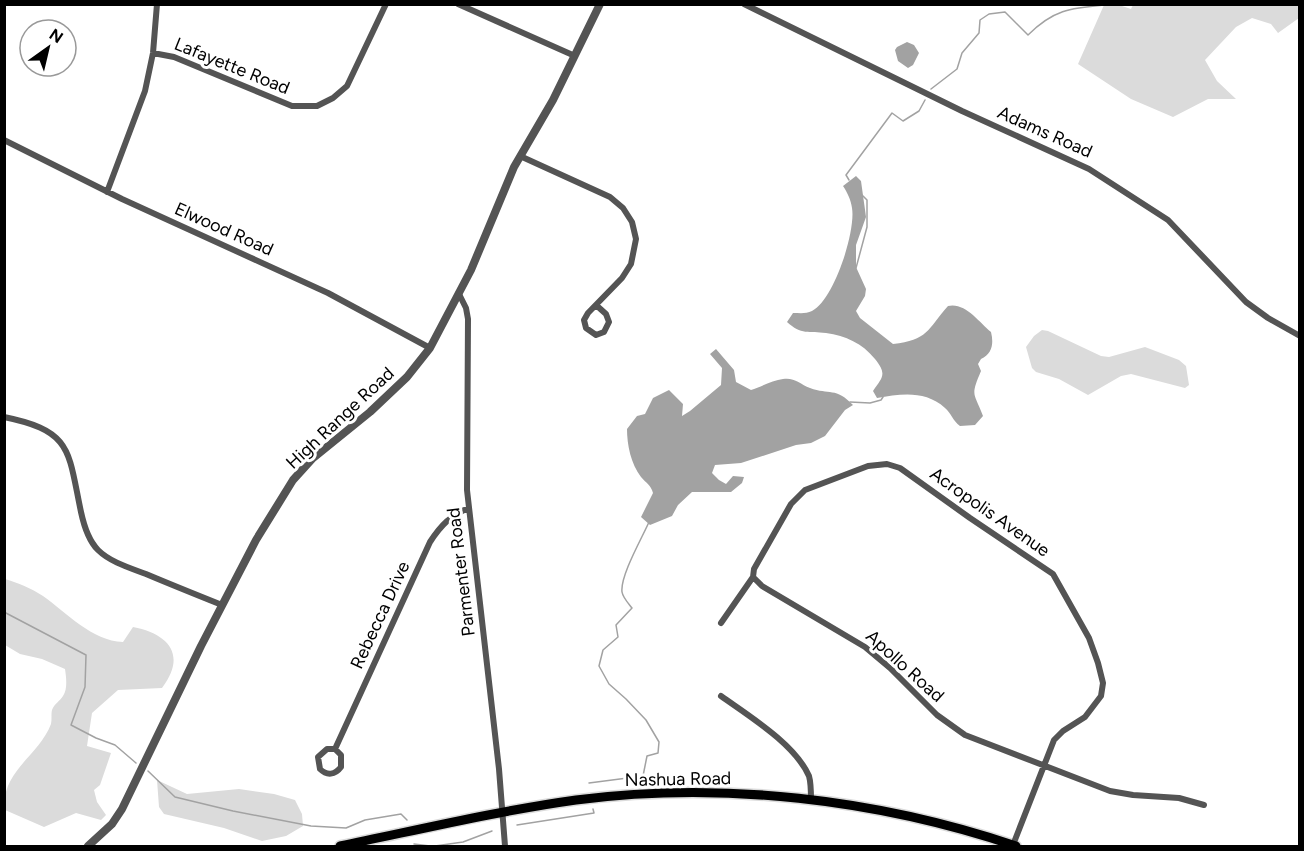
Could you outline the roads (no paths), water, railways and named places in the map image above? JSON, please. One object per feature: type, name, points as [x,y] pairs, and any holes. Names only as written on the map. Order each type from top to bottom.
[{"type":"main road","name":"Nashua Road","points":[[340,846],[575,800],[647,794],[727,794],[811,800],[911,817],[1014,846]]},
{"type":"street","points":[[107,192],[149,79],[157,4]]},
{"type":"street","name":"Lafayette Road","points":[[153,53],[174,57],[292,106],[317,106],[333,98],[347,86],[386,4]]},
{"type":"street","points":[[458,4],[575,56]]},
{"type":"street","name":"High Range Road","points":[[88,846],[112,824],[122,809],[222,605],[256,540],[295,478],[312,459],[370,412],[407,377],[430,348],[476,259],[508,179],[544,117],[600,4]]},
{"type":"street","name":"Adams Road","points":[[744,4],[962,111],[1101,175],[1167,220],[1246,302],[1299,336]]},
{"type":"street","name":"Elwood Road","points":[[4,140],[107,192],[328,293],[430,348]]},
{"type":"street","points":[[520,156],[609,197],[628,214],[636,238],[634,256],[622,278],[596,305],[584,320],[588,332],[596,335],[607,330],[609,322],[606,314],[596,305]]},
{"type":"street","name":"Parmenter Road","points":[[459,294],[467,314],[465,464],[499,769],[505,846]]},
{"type":"street","points":[[4,417],[44,428],[55,435],[63,446],[72,470],[85,528],[99,551],[124,565],[222,605]]},
{"type":"street","name":"Acropolis Avenue","points":[[753,578],[754,569],[778,526],[800,494],[811,487],[868,466],[887,464],[905,471],[965,515],[1048,570],[1057,580],[1089,638],[1102,676],[1101,696],[1085,717],[1063,731],[1054,740],[1014,846]]},
{"type":"street","name":"Rebecca Drive","points":[[335,749],[430,542],[441,525],[456,513],[469,508]]},
{"type":"street","points":[[722,623],[753,578]]},
{"type":"street","name":"Apollo Road","points":[[753,578],[762,586],[865,647],[953,728],[971,738],[1118,793],[1179,798],[1204,805]]},
{"type":"street","points":[[722,696],[777,736],[791,752],[809,777],[811,800]]},
{"type":"street","name":"Rebecca Drive","points":[[335,749],[343,759],[341,767],[335,773],[323,772],[318,765],[318,757],[323,750],[335,749]]},
{"type":"waterway","points":[[931,89],[957,69],[962,53],[979,33],[980,20],[989,14],[1005,12],[1028,35],[1054,15],[1081,7],[1104,5]]},
{"type":"waterway","points":[[849,180],[846,175],[892,113],[903,121],[919,111],[925,100]]},
{"type":"waterway","points":[[856,268],[867,227],[867,200],[862,195]]},
{"type":"waterway","points":[[850,402],[870,403],[881,400],[883,397]]},
{"type":"waterway","points":[[589,783],[643,776],[647,756],[658,753],[659,742],[646,720],[609,684],[599,666],[603,650],[618,637],[616,625],[632,608],[622,592],[622,585],[649,522]]},
{"type":"waterway","points":[[4,612],[86,655],[85,687],[71,725],[115,745],[136,763]]},
{"type":"waterway","points":[[148,771],[175,797],[311,826],[346,828],[365,820],[401,814],[407,820]]},
{"type":"waterway","points":[[517,825],[594,813],[593,809]]},
{"type":"waterway","points":[[435,846],[463,842],[492,831]]},
{"type":"waterway","points":[[414,844],[430,846]]}]
